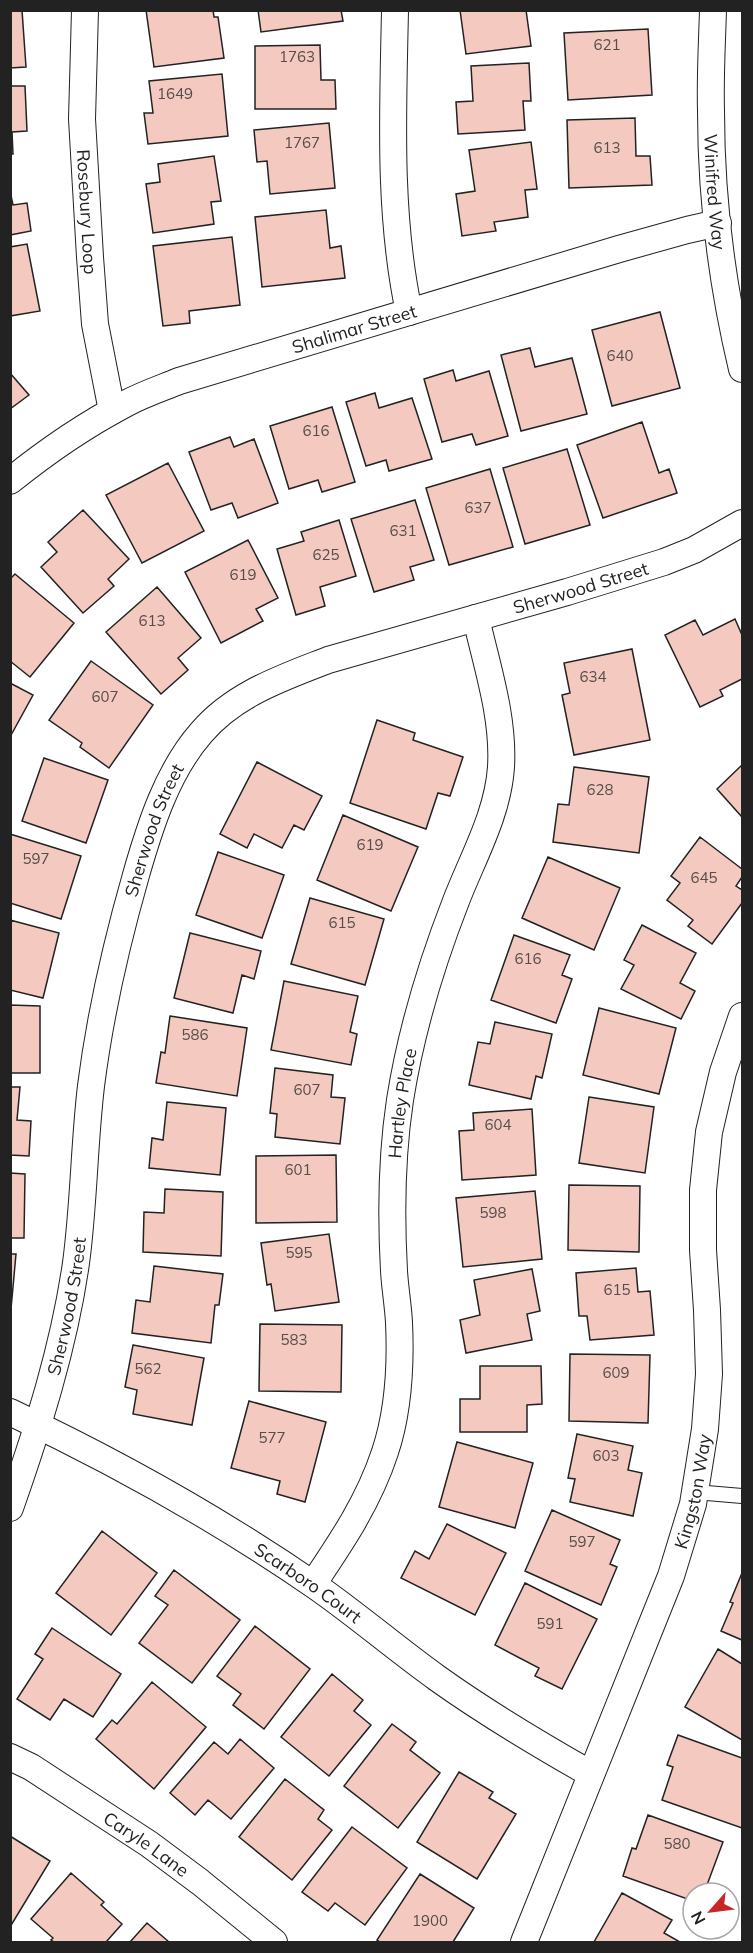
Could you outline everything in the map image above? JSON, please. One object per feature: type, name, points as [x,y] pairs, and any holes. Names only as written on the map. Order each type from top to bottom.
[{"type":"street","name":"Rosebury Loop","points":[[85,10],[82,119],[90,257],[95,324],[111,411]]},
{"type":"street","points":[[395,10],[393,164],[401,275],[409,312]]},
{"type":"street","name":"Winifred Way","points":[[713,10],[711,112],[713,187],[723,269],[742,369]]},
{"type":"street","name":"Shalimar Street","points":[[10,481],[42,455],[85,426],[129,402],[179,381],[619,249],[718,224]]},
{"type":"street","name":"Sherwood Street","points":[[10,1508],[38,1425],[65,1325],[83,1202],[86,1139],[92,1085],[117,943],[141,856],[160,802],[178,763],[201,732],[224,710],[253,690],[328,660],[664,562],[694,550],[742,523]]},
{"type":"street","name":"Hartley Place","points":[[313,1584],[352,1527],[373,1486],[386,1449],[395,1407],[399,1365],[399,1319],[392,1227],[400,1102],[414,1029],[432,965],[483,836],[497,796],[501,768],[501,735],[476,618]]},
{"type":"street","name":"Kingston Way","points":[[524,1942],[671,1576],[693,1504],[705,1429],[709,1374],[703,1250],[703,1190],[709,1132],[723,1072],[742,1016]]},
{"type":"street","name":"Scarboro Court","points":[[10,1412],[194,1508],[266,1552],[372,1627],[435,1677],[488,1714],[591,1774]]},
{"type":"street","name":"Caryle Lane","points":[[10,1757],[50,1779],[150,1844],[274,1942]]},
{"type":"lane","points":[[695,1492],[742,1496]]},
{"type":"building","points":[[10,10],[22,10],[26,67],[10,68]]},
{"type":"building","points":[[146,10],[213,10],[214,17],[218,17],[224,58],[154,67]]},
{"type":"building","points":[[258,10],[341,10],[343,21],[261,32]]},
{"type":"building","points":[[460,10],[526,10],[531,46],[466,54]]},
{"type":"building","points":[[648,29],[652,95],[568,100],[564,33]]},
{"type":"building","points":[[320,45],[321,80],[335,80],[336,109],[255,109],[255,46]]},
{"type":"building","points":[[529,63],[531,101],[523,101],[525,130],[458,134],[456,102],[473,101],[471,66]]},
{"type":"building","points":[[222,74],[228,136],[148,144],[144,113],[153,113],[149,81]]},
{"type":"building","points":[[10,86],[25,86],[27,131],[12,132],[13,154],[10,154]]},
{"type":"building","points":[[635,118],[636,156],[650,156],[652,185],[569,188],[567,120]]},
{"type":"building","points":[[329,123],[335,188],[270,194],[267,161],[257,162],[254,130]]},
{"type":"building","points":[[531,142],[537,189],[525,190],[528,217],[494,222],[496,231],[462,236],[456,194],[475,191],[469,150]]},
{"type":"building","points":[[214,156],[221,201],[211,202],[214,224],[153,233],[146,184],[160,182],[158,164]]},
{"type":"building","points":[[10,191],[13,205],[27,203],[31,231],[10,235]]},
{"type":"building","points":[[326,210],[330,248],[341,246],[345,278],[262,287],[255,217]]},
{"type":"building","points":[[232,237],[240,305],[189,311],[190,323],[163,326],[153,246]]},
{"type":"building","points":[[27,244],[40,311],[10,316],[10,247]]},
{"type":"building","points":[[660,312],[680,388],[612,406],[592,330]]},
{"type":"building","points":[[530,348],[535,367],[572,358],[587,414],[521,431],[501,355]]},
{"type":"building","points":[[453,370],[456,381],[489,371],[508,436],[476,445],[472,434],[442,442],[424,379]]},
{"type":"building","points":[[10,373],[29,395],[10,409]]},
{"type":"building","points":[[375,393],[379,408],[412,398],[432,459],[389,471],[386,460],[366,466],[346,402]]},
{"type":"building","points":[[332,407],[355,482],[322,492],[318,480],[289,489],[270,426]]},
{"type":"building","points":[[642,422],[659,473],[669,469],[677,493],[603,518],[577,445]]},
{"type":"building","points":[[230,437],[234,447],[254,439],[278,503],[238,518],[232,503],[211,510],[189,452]]},
{"type":"building","points":[[567,449],[590,525],[525,544],[503,468]]},
{"type":"building","points":[[168,463],[204,531],[142,563],[106,495]]},
{"type":"building","points":[[490,469],[513,547],[449,565],[426,488]]},
{"type":"building","points":[[415,500],[434,560],[410,567],[414,580],[374,592],[351,519]]},
{"type":"building","points":[[83,510],[129,559],[108,579],[114,586],[83,613],[41,567],[57,552],[48,542]]},
{"type":"building","points":[[339,520],[356,576],[320,587],[325,606],[296,615],[277,549],[304,541],[301,532]]},
{"type":"building","points":[[248,540],[278,598],[256,609],[263,621],[221,643],[185,572]]},
{"type":"building","points":[[15,574],[74,623],[30,677],[10,661],[10,579]]},
{"type":"building","points":[[157,587],[201,638],[178,658],[188,670],[161,694],[106,632]]},
{"type":"building","points":[[735,619],[742,635],[742,679],[720,690],[723,696],[700,707],[665,635],[695,620],[703,635]]},
{"type":"building","points":[[632,649],[650,740],[574,755],[562,695],[570,693],[564,663]]},
{"type":"building","points":[[91,661],[153,705],[109,768],[80,747],[82,743],[49,720]]},
{"type":"building","points":[[10,683],[33,695],[10,737]]},
{"type":"building","points":[[377,720],[415,733],[413,740],[463,757],[450,796],[438,793],[426,829],[350,803]]},
{"type":"building","points":[[44,758],[108,780],[86,843],[22,821]]},
{"type":"building","points":[[257,762],[322,796],[304,830],[294,825],[282,848],[254,834],[247,848],[220,834]]},
{"type":"building","points":[[742,765],[742,817],[717,789]]},
{"type":"building","points":[[574,767],[649,777],[639,853],[553,842],[558,804],[569,805]]},
{"type":"building","points":[[343,815],[418,847],[391,911],[317,880]]},
{"type":"building","points":[[10,834],[81,856],[61,919],[10,903]]},
{"type":"building","points":[[700,837],[742,869],[742,877],[736,886],[742,890],[742,903],[712,944],[688,926],[693,920],[667,900],[680,883],[671,876]]},
{"type":"building","points":[[218,852],[284,875],[262,938],[196,915]]},
{"type":"building","points":[[548,857],[620,888],[594,950],[522,918]]},
{"type":"building","points":[[310,898],[384,919],[365,985],[291,964]]},
{"type":"building","points":[[10,920],[59,933],[43,998],[10,990]]},
{"type":"building","points":[[642,925],[696,953],[680,983],[695,991],[681,1019],[621,989],[634,965],[624,960]]},
{"type":"building","points":[[190,933],[261,951],[254,979],[242,975],[233,1013],[174,998]]},
{"type":"building","points":[[514,935],[570,955],[562,975],[572,979],[556,1023],[491,1000]]},
{"type":"building","points":[[284,981],[358,996],[350,1032],[357,1034],[351,1065],[271,1050]]},
{"type":"building","points":[[10,1005],[40,1006],[40,1073],[10,1073]]},
{"type":"building","points":[[599,1008],[676,1028],[659,1094],[583,1075]]},
{"type":"building","points":[[170,1016],[247,1028],[237,1096],[156,1083],[161,1052],[165,1053]]},
{"type":"building","points":[[495,1022],[552,1034],[542,1078],[536,1076],[531,1099],[469,1085],[478,1042],[490,1044]]},
{"type":"building","points":[[275,1068],[333,1075],[331,1097],[345,1098],[340,1144],[275,1137],[277,1114],[270,1113]]},
{"type":"building","points":[[10,1087],[20,1087],[17,1120],[31,1121],[29,1156],[10,1155]]},
{"type":"building","points":[[589,1097],[654,1107],[645,1173],[579,1163]]},
{"type":"building","points":[[167,1102],[226,1108],[220,1175],[149,1168],[152,1138],[163,1140]]},
{"type":"building","points":[[532,1109],[536,1175],[462,1180],[459,1131],[474,1130],[473,1113]]},
{"type":"building","points":[[336,1155],[337,1222],[256,1223],[256,1156]]},
{"type":"building","points":[[10,1173],[25,1174],[24,1238],[10,1238]]},
{"type":"building","points":[[569,1185],[640,1186],[639,1252],[568,1250]]},
{"type":"building","points":[[165,1189],[223,1192],[221,1256],[143,1252],[144,1212],[164,1213]]},
{"type":"building","points":[[535,1191],[542,1259],[463,1267],[456,1198]]},
{"type":"building","points":[[329,1234],[339,1302],[275,1311],[271,1284],[267,1285],[261,1243]]},
{"type":"building","points":[[10,1254],[16,1254],[10,1320]]},
{"type":"building","points":[[154,1266],[223,1274],[219,1305],[215,1305],[211,1343],[132,1333],[136,1300],[150,1302]]},
{"type":"building","points":[[636,1268],[638,1292],[650,1291],[654,1335],[590,1340],[587,1316],[579,1316],[576,1273]]},
{"type":"building","points":[[532,1269],[540,1311],[527,1314],[532,1340],[466,1353],[460,1320],[480,1315],[474,1280]]},
{"type":"building","points":[[260,1324],[342,1325],[341,1392],[259,1391]]},
{"type":"building","points":[[133,1345],[204,1358],[192,1425],[133,1414],[137,1390],[125,1387]]},
{"type":"building","points":[[570,1354],[650,1355],[648,1423],[569,1421]]},
{"type":"building","points":[[480,1366],[541,1366],[542,1404],[527,1405],[527,1432],[460,1432],[460,1399],[480,1399]]},
{"type":"building","points":[[249,1401],[326,1422],[305,1502],[277,1494],[280,1481],[231,1468]]},
{"type":"building","points":[[577,1434],[633,1446],[628,1470],[642,1473],[633,1516],[570,1502],[575,1479],[568,1478]]},
{"type":"building","points":[[457,1442],[533,1463],[515,1528],[439,1507]]},
{"type":"building","points":[[552,1510],[620,1540],[610,1564],[617,1567],[601,1605],[525,1571]]},
{"type":"building","points":[[447,1524],[506,1553],[475,1615],[401,1578],[415,1551],[429,1559]]},
{"type":"building","points":[[102,1531],[157,1573],[111,1635],[56,1593]]},
{"type":"building","points":[[174,1570],[240,1620],[192,1683],[139,1643],[168,1605],[155,1596]]},
{"type":"building","points":[[742,1573],[742,1640],[721,1631]]},
{"type":"building","points":[[525,1583],[597,1619],[562,1689],[535,1676],[539,1668],[495,1645]]},
{"type":"building","points":[[255,1626],[310,1669],[264,1729],[233,1705],[241,1694],[217,1676]]},
{"type":"building","points":[[52,1628],[121,1674],[93,1717],[64,1699],[50,1720],[17,1699],[43,1659],[35,1654]]},
{"type":"building","points":[[718,1649],[742,1664],[742,1740],[685,1707]]},
{"type":"building","points":[[332,1674],[363,1700],[354,1711],[371,1725],[329,1776],[281,1737]]},
{"type":"building","points":[[152,1682],[206,1727],[154,1789],[96,1739],[112,1720],[117,1724]]},
{"type":"building","points":[[392,1724],[416,1742],[410,1750],[440,1773],[398,1828],[344,1786]]},
{"type":"building","points":[[678,1735],[742,1758],[742,1828],[662,1800],[673,1767],[667,1765]]},
{"type":"building","points":[[240,1739],[274,1768],[231,1819],[208,1800],[195,1815],[170,1793],[214,1742],[228,1754]]},
{"type":"building","points":[[459,1772],[493,1792],[489,1798],[516,1814],[477,1879],[417,1842]]},
{"type":"building","points":[[285,1779],[324,1810],[318,1819],[332,1830],[292,1880],[239,1837]]},
{"type":"building","points":[[648,1815],[723,1842],[708,1881],[681,1881],[681,1897],[623,1876],[632,1848],[636,1849]]},
{"type":"building","points":[[352,1827],[407,1868],[365,1925],[335,1903],[328,1911],[302,1892]]},
{"type":"building","points":[[10,1836],[50,1861],[10,1927]]},
{"type":"building","points":[[71,1873],[104,1902],[101,1905],[122,1924],[106,1942],[54,1942],[51,1940],[53,1938],[31,1919]]},
{"type":"building","points":[[420,1874],[474,1908],[453,1942],[380,1942],[377,1940]]},
{"type":"building","points":[[622,1893],[672,1920],[664,1933],[680,1942],[594,1942]]},
{"type":"building","points":[[147,1923],[169,1942],[130,1942]]}]
